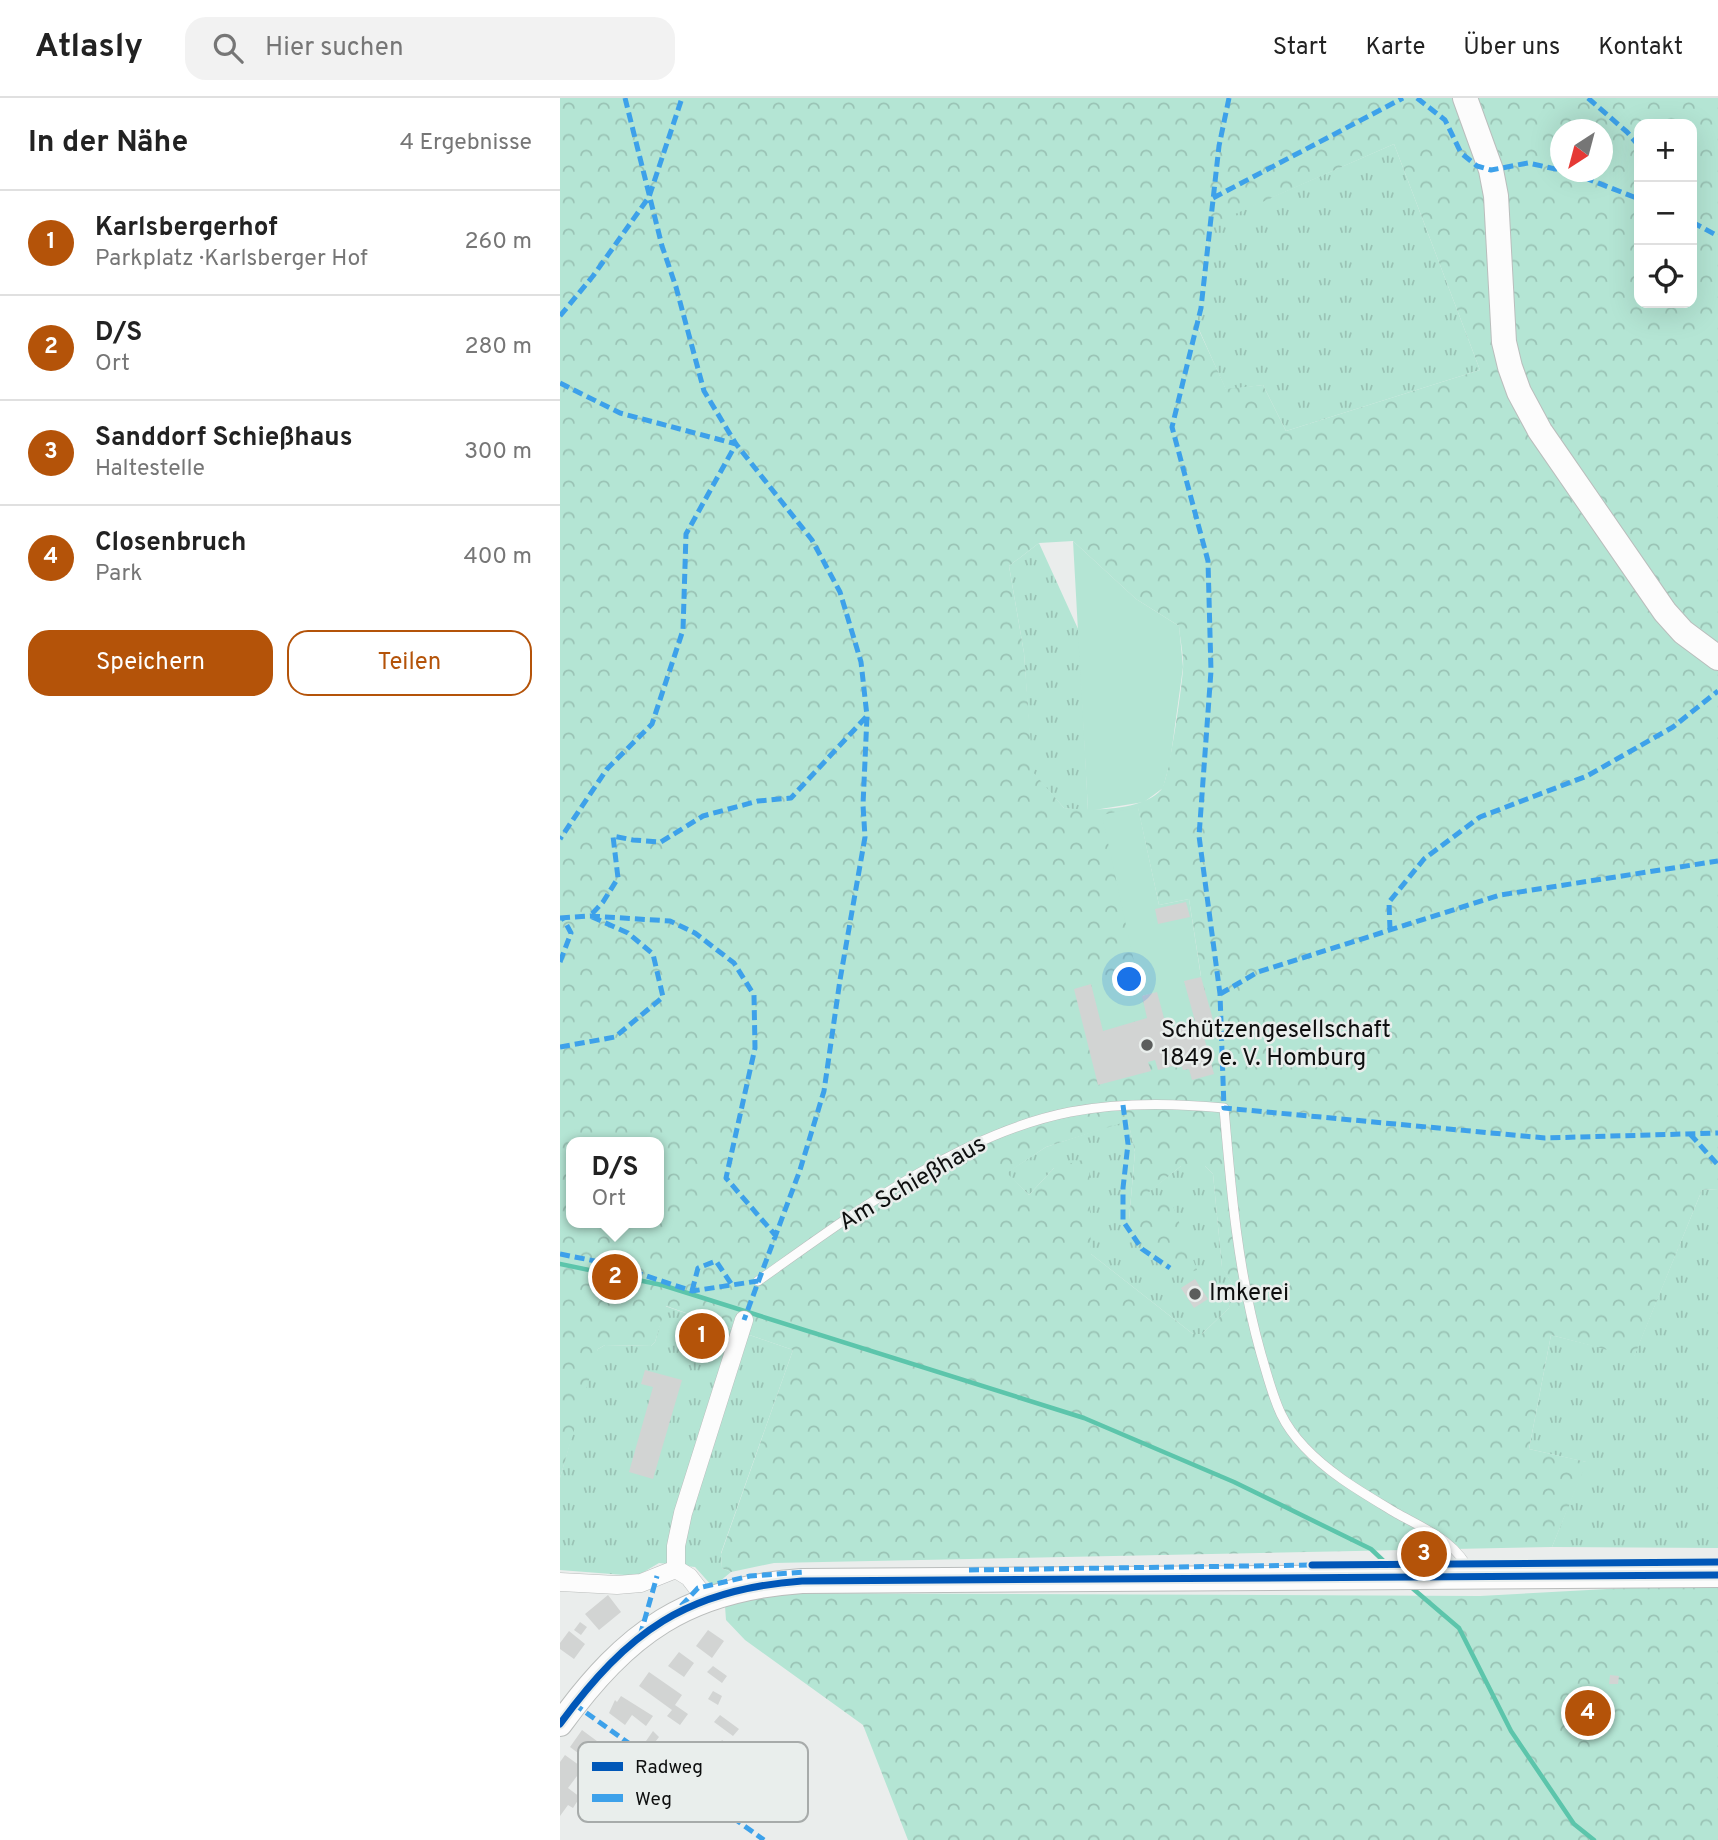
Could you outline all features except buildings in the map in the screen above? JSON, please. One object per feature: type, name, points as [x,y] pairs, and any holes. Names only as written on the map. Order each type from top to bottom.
[{"type":"street","points":[[1465,98],[1491,170],[1496,196],[1504,342],[1519,392],[1541,430],[1665,612],[1683,632],[1718,658]]},
{"type":"street","points":[[676,1569],[676,1546],[683,1513],[744,1320]]},
{"type":"street","points":[[676,1569],[689,1577],[706,1599]]},
{"type":"street","points":[[560,1582],[617,1585],[641,1583],[676,1569]]},
{"type":"street","points":[[560,1724],[603,1670],[640,1636],[674,1614],[706,1599],[766,1584],[816,1581],[1718,1575]]},
{"type":"lane","name":"Am Schießhaus","points":[[758,1281],[874,1202],[961,1150],[1018,1127],[1069,1112],[1123,1105],[1180,1104],[1224,1108],[1233,1212],[1248,1310],[1272,1393],[1282,1416],[1302,1446],[1342,1479],[1396,1513],[1440,1536],[1460,1554],[1472,1576]]},
{"type":"green space","points":[[560,98],[1718,98],[1718,1189],[1702,1190],[1634,1357],[1551,1335],[1529,1449],[1587,1462],[1552,1547],[774,1563],[731,1572],[722,1568],[721,1554],[793,1350],[666,1306],[655,1342],[651,1346],[605,1345],[598,1349],[560,1478]],"holes":[[[1394,144],[1480,370],[1286,431],[1263,385],[1226,389],[1197,326],[1210,225]],[[1073,541],[1136,599],[1179,626],[1183,669],[1168,770],[1161,790],[1152,797],[1129,806],[1064,808],[1033,772],[1024,653],[1009,566],[1039,543]],[[1138,808],[1159,905],[1189,899],[1201,976],[1143,996]],[[1128,1121],[1135,1152],[1129,1220],[1181,1275],[1197,1270],[1170,1198],[1143,1197],[1181,1166],[1205,1166],[1213,1174],[1222,1268],[1232,1283],[1229,1308],[1202,1334],[1193,1334],[1091,1254],[1089,1158],[1054,1168],[1029,1195],[1007,1173],[1046,1147]]]},
{"type":"green space","points":[[1394,144],[1480,370],[1286,431],[1263,385],[1226,390],[1197,325],[1210,224]]},
{"type":"green space","points":[[1073,541],[1136,599],[1179,626],[1183,667],[1170,762],[1163,788],[1144,802],[1088,811]]},
{"type":"green space","points":[[1039,543],[1079,631],[1088,811],[1064,808],[1032,772],[1024,653],[1009,566]]},
{"type":"green space","points":[[1138,807],[1159,905],[1189,899],[1201,977],[1184,982],[1195,1021],[1167,1029],[1156,992],[1142,996],[1147,1018],[1103,1031],[1091,984],[1136,971],[1102,815]]},
{"type":"green space","points":[[1128,1120],[1135,1152],[1129,1220],[1142,1197],[1181,1166],[1205,1166],[1213,1174],[1222,1267],[1232,1283],[1229,1308],[1202,1334],[1193,1334],[1091,1254],[1054,1168],[1029,1195],[1006,1173],[1046,1147]]},
{"type":"green space","points":[[1718,1189],[1718,1548],[1552,1547],[1586,1462],[1529,1449],[1551,1335],[1634,1356],[1702,1190]]},
{"type":"green space","points":[[665,1306],[793,1350],[721,1553],[722,1568],[731,1572],[713,1587],[695,1567],[659,1563],[637,1576],[560,1570],[560,1478],[594,1357],[598,1349],[605,1345],[651,1346],[655,1342]]},
{"type":"green space","points":[[1718,1583],[1718,1840],[908,1840],[863,1725],[745,1640],[726,1620],[725,1606],[775,1593],[1480,1596]]},
{"type":"waterway","points":[[560,1264],[662,1285],[1084,1418],[1234,1482],[1371,1549],[1392,1569]]},
{"type":"waterway","points":[[1411,1587],[1459,1628],[1511,1731],[1574,1824],[1594,1840]]},
{"type":"marked path","points":[[625,98],[662,246],[704,391],[736,444],[812,540],[840,592],[861,662],[867,716],[863,805],[865,837],[824,1091],[800,1170],[744,1320]]},
{"type":"marked path","points":[[560,316],[593,276],[649,197],[682,98]]},
{"type":"marked path","points":[[1229,98],[1219,146],[1201,308],[1172,427],[1208,561],[1211,671],[1199,836],[1220,994],[1224,1108],[1545,1138],[1718,1133]]},
{"type":"marked path","points":[[1213,198],[1403,98]]},
{"type":"marked path","points":[[1417,98],[1445,120],[1461,153],[1477,166],[1491,170],[1528,163],[1550,168]]},
{"type":"marked path","points":[[1588,98],[1634,140]]},
{"type":"marked path","points":[[1596,182],[1634,197]]},
{"type":"marked path","points":[[1697,225],[1718,236]]},
{"type":"marked path","points":[[560,383],[620,413],[736,444],[686,534],[683,630],[652,724],[607,769],[560,839]]},
{"type":"marked path","points":[[1390,930],[1389,902],[1424,859],[1480,817],[1587,776],[1673,727],[1718,691]]},
{"type":"marked path","points":[[560,1047],[615,1037],[663,997],[653,954],[628,933],[590,916],[603,902],[618,878],[613,836],[661,842],[703,816],[758,801],[791,798],[867,716]]},
{"type":"marked path","points":[[1220,994],[1258,972],[1500,895],[1718,861]]},
{"type":"marked path","points":[[560,918],[590,916],[670,921],[695,933],[734,963],[754,995],[755,1048],[726,1178],[776,1236]]},
{"type":"marked path","points":[[560,962],[571,933],[563,918]]},
{"type":"marked path","points":[[1123,1105],[1128,1144],[1123,1188],[1123,1221],[1142,1249],[1170,1268]]},
{"type":"marked path","points":[[1690,1134],[1718,1165]]},
{"type":"marked path","points":[[560,1254],[610,1264],[692,1291],[758,1281]]},
{"type":"marked path","points":[[692,1291],[698,1268],[716,1261],[732,1285]]},
{"type":"marked path","points":[[969,1570],[1316,1565]]},
{"type":"marked path","points":[[681,1606],[698,1588],[750,1576],[805,1572]]},
{"type":"marked path","points":[[640,1636],[657,1576]]},
{"type":"marked path","points":[[574,1704],[627,1742]]},
{"type":"marked path","points":[[739,1822],[764,1840]]},
{"type":"cycle path","points":[[1312,1565],[1718,1562]]},
{"type":"cycle path","points":[[560,1724],[610,1664],[636,1640],[663,1621],[725,1594],[761,1586],[802,1581],[1718,1575]]},
{"type":"place","name":"Schützengesellschaft 1849 e. V. Homburg","points":[[1147,1045]]},
{"type":"place","name":"D/S","points":[[615,1277]]},
{"type":"place","name":"Imkerei","points":[[1195,1294]]},
{"type":"place","name":"Karlsbergerhof","points":[[702,1336]]},
{"type":"place","name":"Sanddorf Schießhaus","points":[[1424,1554]]},
{"type":"place","name":"Closenbruch","points":[[1588,1713]]}]
